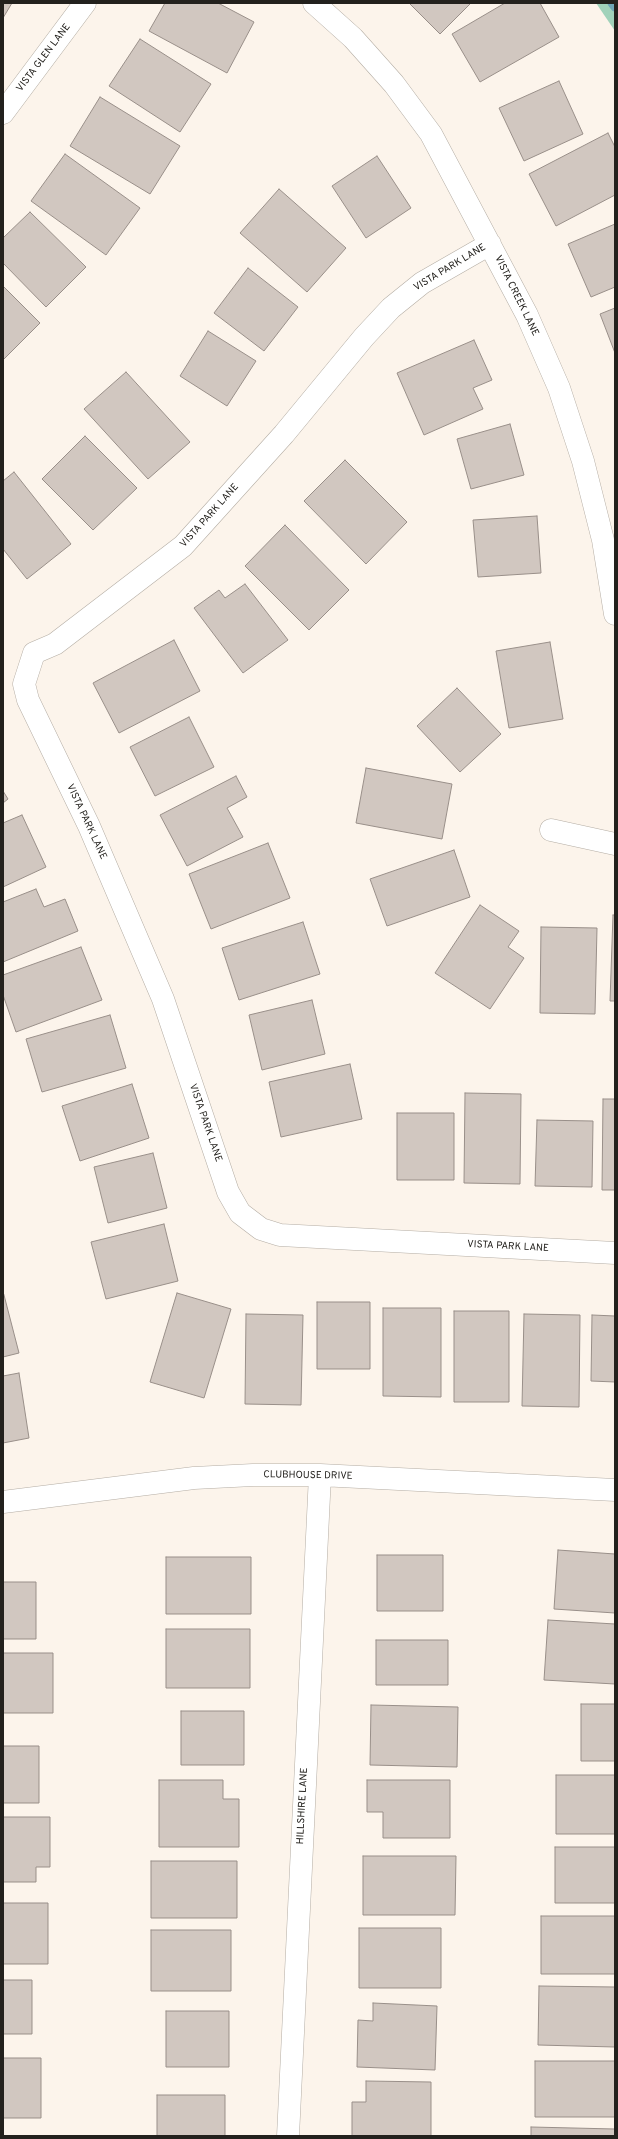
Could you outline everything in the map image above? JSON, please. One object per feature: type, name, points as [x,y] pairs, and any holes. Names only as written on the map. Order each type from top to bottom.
[{"type":"street","name":"VISTA GLEN LANE","points":[[3,113],[85,3]]},
{"type":"street","name":"VISTA CREEK LANE","points":[[314,3],[353,38],[394,84],[431,134],[527,315],[559,388],[584,461],[603,540],[615,614]]},
{"type":"street","name":"VISTA PARK LANE","points":[[490,244],[422,283],[392,308],[364,337],[284,434],[183,546],[55,644],[34,653],[24,684],[28,700],[89,826],[163,998],[228,1192],[240,1213],[261,1229],[280,1235],[615,1253]]},
{"type":"street","points":[[551,830],[615,844]]},
{"type":"street","name":"CLUBHOUSE DRIVE","points":[[3,1502],[194,1478],[253,1475],[320,1475],[615,1490]]},
{"type":"street","name":"HILLSHIRE LANE","points":[[288,2136],[320,1475]]},
{"type":"green space","points":[[596,3],[615,3],[615,31]]},
{"type":"building","points":[[3,3],[12,3],[3,18]]},
{"type":"building","points":[[165,3],[218,3],[254,22],[227,73],[149,31]]},
{"type":"building","points":[[409,3],[471,3],[440,34]]},
{"type":"building","points":[[505,3],[540,3],[559,37],[480,82],[452,34]]},
{"type":"building","points":[[140,39],[211,84],[180,132],[109,86]]},
{"type":"building","points":[[559,81],[583,134],[524,161],[499,108]]},
{"type":"building","points":[[100,97],[180,146],[150,194],[70,146]]},
{"type":"building","points":[[608,133],[615,147],[615,195],[556,226],[529,174]]},
{"type":"building","points":[[65,154],[140,208],[106,255],[31,201]]},
{"type":"building","points":[[377,156],[411,208],[366,238],[332,186]]},
{"type":"building","points":[[279,189],[346,248],[307,292],[240,233]]},
{"type":"building","points":[[30,212],[86,267],[46,307],[3,263],[3,238]]},
{"type":"building","points":[[615,224],[615,287],[591,297],[568,244]]},
{"type":"building","points":[[248,268],[298,307],[264,351],[214,313]]},
{"type":"building","points":[[3,286],[40,323],[3,360]]},
{"type":"building","points":[[615,308],[615,353],[600,314]]},
{"type":"building","points":[[208,331],[256,361],[227,406],[180,376]]},
{"type":"building","points":[[474,340],[492,380],[473,388],[483,409],[424,435],[397,373]]},
{"type":"building","points":[[126,372],[190,442],[148,479],[84,409]]},
{"type":"building","points":[[510,424],[524,475],[471,489],[457,439]]},
{"type":"building","points":[[85,436],[137,488],[93,530],[42,479]]},
{"type":"building","points":[[345,460],[407,522],[366,564],[304,501]]},
{"type":"building","points":[[14,472],[71,544],[27,579],[3,549],[3,481]]},
{"type":"building","points":[[537,516],[541,573],[478,577],[473,520]]},
{"type":"building","points":[[285,525],[349,590],[309,630],[245,566]]},
{"type":"building","points":[[245,584],[288,640],[243,673],[194,608],[219,590],[225,598]]},
{"type":"building","points":[[174,640],[200,691],[119,733],[93,683]]},
{"type":"building","points":[[550,642],[563,719],[509,728],[496,651]]},
{"type":"building","points":[[457,688],[501,734],[460,772],[417,726]]},
{"type":"building","points":[[189,717],[214,767],[155,796],[130,747]]},
{"type":"building","points":[[366,768],[452,784],[442,839],[356,823]]},
{"type":"building","points":[[236,776],[247,797],[227,808],[243,837],[187,866],[160,815]]},
{"type":"building","points":[[3,791],[8,799],[3,803]]},
{"type":"building","points":[[22,815],[46,867],[3,887],[3,823]]},
{"type":"building","points":[[268,843],[290,898],[211,929],[189,874]]},
{"type":"building","points":[[454,850],[470,897],[387,926],[370,879]]},
{"type":"building","points":[[36,889],[44,907],[65,899],[78,931],[3,962],[3,902]]},
{"type":"building","points":[[480,905],[519,931],[508,947],[524,958],[490,1009],[435,973]]},
{"type":"building","points":[[613,915],[615,915],[615,1001],[610,1001]]},
{"type":"building","points":[[303,922],[320,974],[239,1000],[222,948]]},
{"type":"building","points":[[541,927],[597,928],[595,1014],[540,1013]]},
{"type":"building","points":[[81,947],[102,1000],[16,1032],[3,995],[3,975]]},
{"type":"building","points":[[312,1000],[325,1054],[262,1070],[249,1015]]},
{"type":"building","points":[[110,1015],[126,1068],[42,1092],[26,1039]]},
{"type":"building","points":[[350,1064],[362,1119],[281,1137],[269,1082]]},
{"type":"building","points":[[132,1084],[149,1138],[80,1161],[62,1106]]},
{"type":"building","points":[[465,1093],[521,1094],[520,1184],[464,1183]]},
{"type":"building","points":[[603,1099],[615,1099],[615,1190],[602,1190]]},
{"type":"building","points":[[397,1113],[454,1113],[454,1180],[397,1180]]},
{"type":"building","points":[[537,1120],[593,1121],[592,1187],[535,1186]]},
{"type":"building","points":[[153,1153],[167,1208],[108,1223],[94,1167]]},
{"type":"building","points":[[164,1224],[178,1281],[106,1299],[91,1242]]},
{"type":"building","points":[[177,1293],[231,1309],[204,1398],[150,1382]]},
{"type":"building","points":[[4,1295],[19,1353],[3,1357],[3,1296]]},
{"type":"building","points":[[317,1302],[370,1302],[370,1369],[317,1369]]},
{"type":"building","points":[[383,1308],[441,1308],[441,1397],[383,1396]]},
{"type":"building","points":[[454,1311],[509,1311],[509,1402],[454,1402]]},
{"type":"building","points":[[246,1314],[303,1315],[301,1405],[245,1404]]},
{"type":"building","points":[[524,1314],[580,1315],[579,1407],[522,1406]]},
{"type":"building","points":[[592,1315],[615,1316],[615,1382],[591,1381]]},
{"type":"building","points":[[19,1373],[29,1438],[3,1443],[3,1376]]},
{"type":"building","points":[[558,1550],[615,1554],[615,1613],[554,1609]]},
{"type":"building","points":[[377,1555],[443,1555],[443,1611],[377,1611]]},
{"type":"building","points":[[166,1557],[251,1557],[251,1614],[166,1614]]},
{"type":"building","points":[[3,1582],[36,1582],[36,1639],[3,1639]]},
{"type":"building","points":[[548,1620],[615,1624],[615,1684],[544,1680]]},
{"type":"building","points":[[166,1629],[250,1629],[250,1688],[166,1688]]},
{"type":"building","points":[[376,1640],[448,1640],[448,1685],[376,1685]]},
{"type":"building","points":[[3,1653],[53,1653],[53,1713],[3,1713]]},
{"type":"building","points":[[581,1704],[615,1704],[615,1761],[581,1761]]},
{"type":"building","points":[[371,1705],[458,1707],[457,1767],[370,1765]]},
{"type":"building","points":[[181,1711],[244,1711],[244,1765],[181,1765]]},
{"type":"building","points":[[3,1746],[39,1746],[39,1803],[3,1803]]},
{"type":"building","points":[[556,1775],[615,1775],[615,1834],[556,1834]]},
{"type":"building","points":[[159,1780],[223,1780],[223,1799],[239,1799],[239,1847],[159,1847]]},
{"type":"building","points":[[367,1780],[450,1780],[450,1838],[383,1838],[383,1812],[367,1812]]},
{"type":"building","points":[[3,1817],[50,1817],[50,1867],[36,1867],[36,1882],[3,1882]]},
{"type":"building","points":[[555,1847],[615,1847],[615,1903],[555,1903]]},
{"type":"building","points":[[363,1856],[456,1856],[455,1915],[363,1915]]},
{"type":"building","points":[[151,1861],[237,1861],[237,1918],[151,1918]]},
{"type":"building","points":[[3,1903],[48,1903],[48,1964],[3,1964]]},
{"type":"building","points":[[541,1916],[615,1916],[615,1974],[541,1974]]},
{"type":"building","points":[[359,1928],[441,1928],[441,1988],[359,1988]]},
{"type":"building","points":[[151,1930],[231,1930],[231,1991],[151,1991]]},
{"type":"building","points":[[3,1980],[32,1980],[32,2034],[3,2034]]},
{"type":"building","points":[[539,1986],[615,1987],[615,2047],[538,2045]]},
{"type":"building","points":[[373,2003],[437,2006],[435,2070],[357,2067],[358,2020],[373,2021]]},
{"type":"building","points":[[166,2011],[229,2011],[229,2067],[166,2067]]},
{"type":"building","points":[[3,2058],[41,2058],[41,2118],[3,2118]]},
{"type":"building","points":[[535,2061],[615,2061],[615,2117],[535,2117]]},
{"type":"building","points":[[366,2081],[431,2082],[431,2136],[352,2136],[352,2102],[366,2102]]},
{"type":"building","points":[[157,2095],[225,2095],[225,2136],[157,2136]]},
{"type":"building","points":[[531,2127],[615,2129],[615,2136],[531,2136]]},
{"type":"waterway","points":[[612,3],[615,7]]}]
